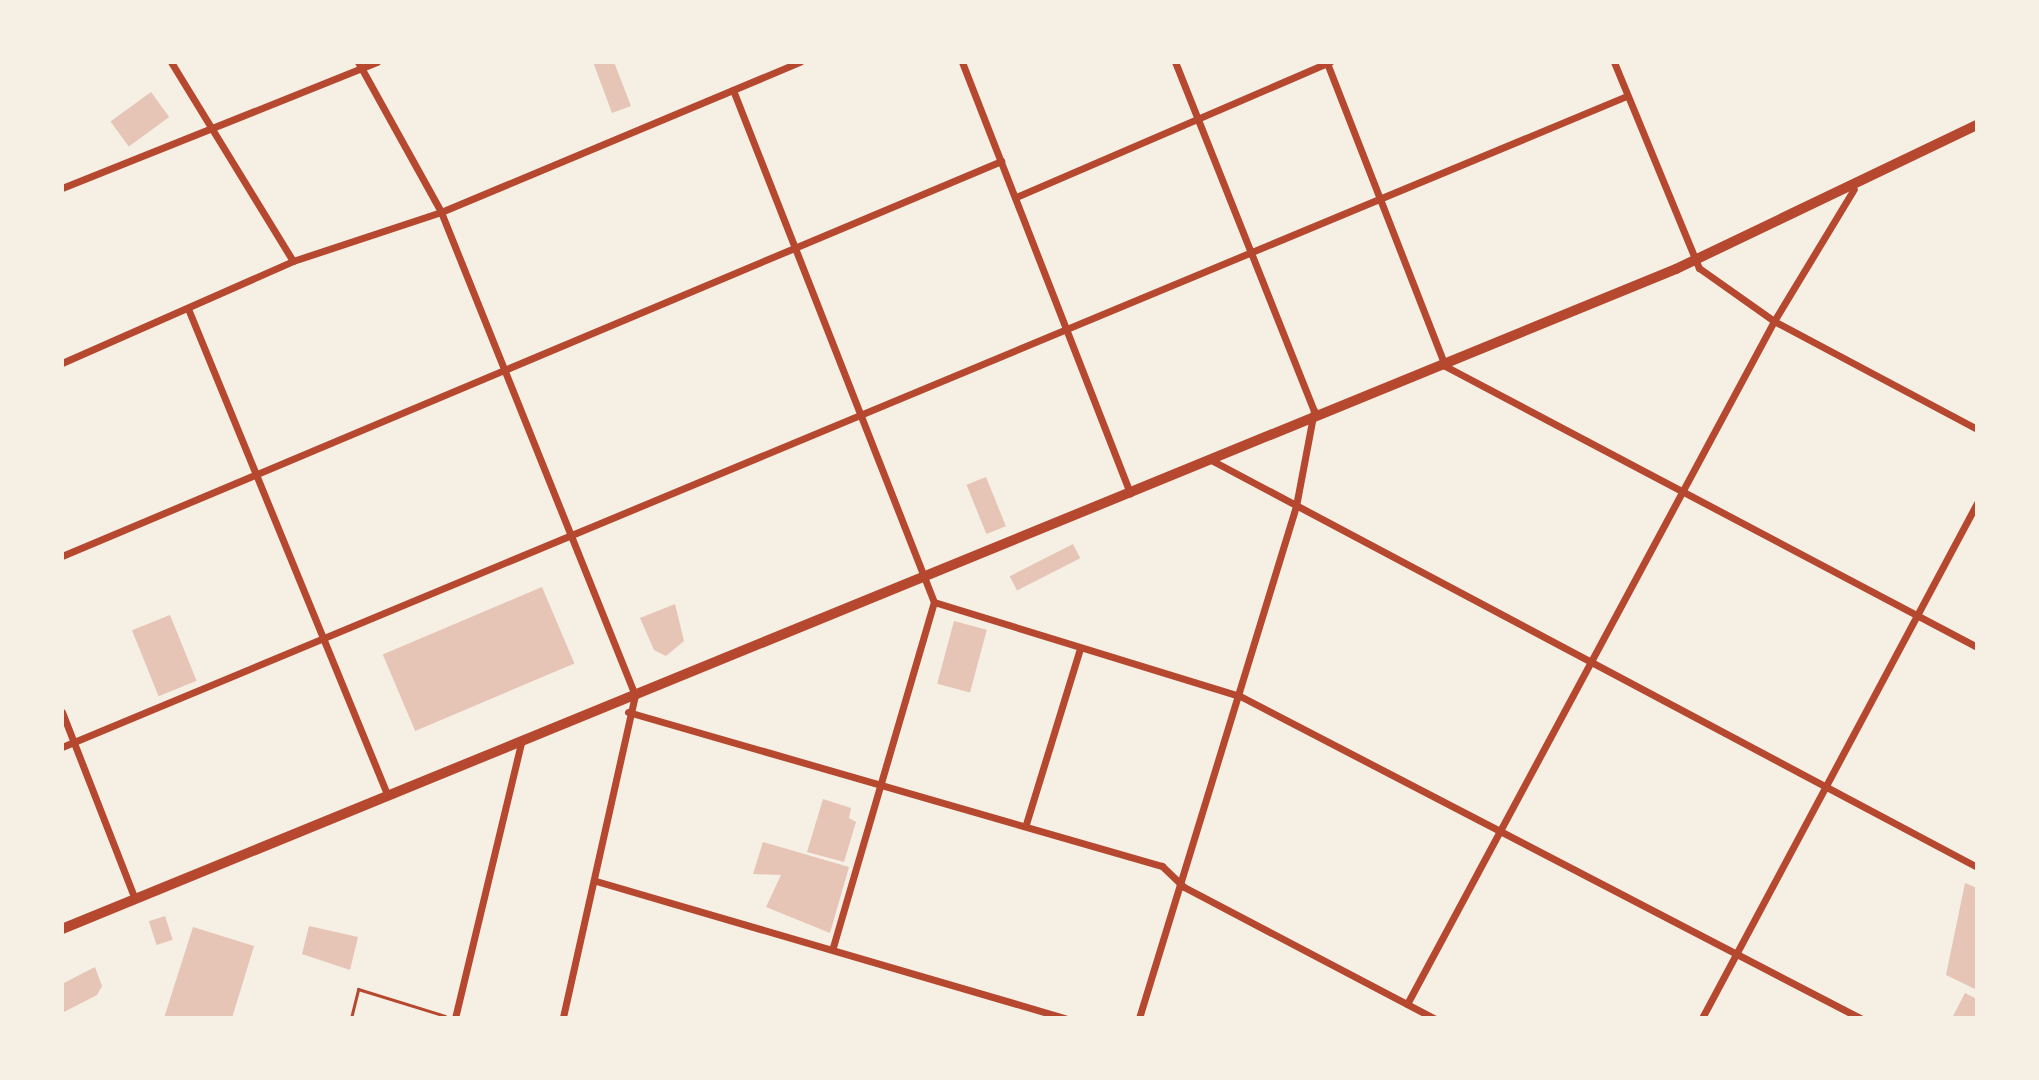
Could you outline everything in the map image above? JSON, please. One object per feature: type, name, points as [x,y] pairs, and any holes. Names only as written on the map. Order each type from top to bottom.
[{"type":"main road","points":[[62,929],[1211,460],[1314,411],[1445,366],[1696,261],[1854,189],[1977,125]]},
{"type":"street","points":[[171,62],[293,261]]},
{"type":"street","points":[[62,188],[360,65],[377,62]]},
{"type":"street","points":[[62,363],[189,311],[293,261],[441,212],[800,62]]},
{"type":"street","points":[[962,62],[1130,493]]},
{"type":"street","points":[[1139,1018],[1184,887],[1296,506],[1314,411],[1175,62]]},
{"type":"street","points":[[1614,62],[1696,261],[1711,280],[1774,321],[1977,429]]},
{"type":"street","points":[[1016,197],[1329,63],[1445,366],[1685,490],[1977,647]]},
{"type":"street","points":[[360,65],[441,212],[567,537],[635,695],[628,712],[596,881],[563,1018]]},
{"type":"street","points":[[733,90],[799,244],[866,414],[927,574],[934,602],[833,947]]},
{"type":"street","points":[[62,747],[866,414],[1066,326],[1627,96]]},
{"type":"street","points":[[62,556],[1001,161]]},
{"type":"street","points":[[1407,1004],[1501,835],[1774,321],[1854,189]]},
{"type":"street","points":[[189,311],[387,794]]},
{"type":"street","points":[[1211,460],[1977,867]]},
{"type":"street","points":[[1702,1018],[1915,613],[1977,503]]},
{"type":"street","points":[[934,602],[1240,696],[1501,835],[1860,1018]]},
{"type":"street","points":[[1026,824],[1080,648]]},
{"type":"street","points":[[62,712],[135,899]]},
{"type":"street","points":[[628,712],[1026,824],[1162,866],[1184,887],[1434,1018]]},
{"type":"street","points":[[454,1018],[521,744]]},
{"type":"street","points":[[596,881],[833,947],[1065,1018]]},
{"type":"path","points":[[351,1018],[358,989],[454,1018]]},
{"type":"building","points":[[593,62],[614,62],[631,106],[612,113]]},
{"type":"building","points":[[151,92],[169,117],[129,146],[111,121]]},
{"type":"building","points":[[986,477],[1006,526],[986,534],[967,485]]},
{"type":"building","points":[[1073,544],[1080,558],[1017,590],[1010,576]]},
{"type":"building","points":[[542,587],[574,663],[415,731],[383,655]]},
{"type":"building","points":[[675,604],[684,641],[666,656],[654,650],[640,618]]},
{"type":"building","points":[[170,615],[197,681],[159,696],[132,630]]},
{"type":"building","points":[[954,621],[987,630],[970,693],[937,684]]},
{"type":"building","points":[[823,799],[851,808],[849,818],[856,822],[844,862],[807,852]]},
{"type":"building","points":[[763,842],[849,867],[830,933],[766,907],[781,875],[753,874]]},
{"type":"building","points":[[1965,883],[1977,888],[1977,990],[1946,975]]},
{"type":"building","points":[[165,916],[173,940],[157,945],[149,921]]},
{"type":"building","points":[[309,926],[358,937],[350,970],[302,954]]},
{"type":"building","points":[[193,927],[254,946],[232,1018],[164,1018]]},
{"type":"building","points":[[95,967],[102,986],[97,995],[62,1013],[62,984]]},
{"type":"building","points":[[1965,993],[1977,999],[1977,1018],[1952,1018]]}]
